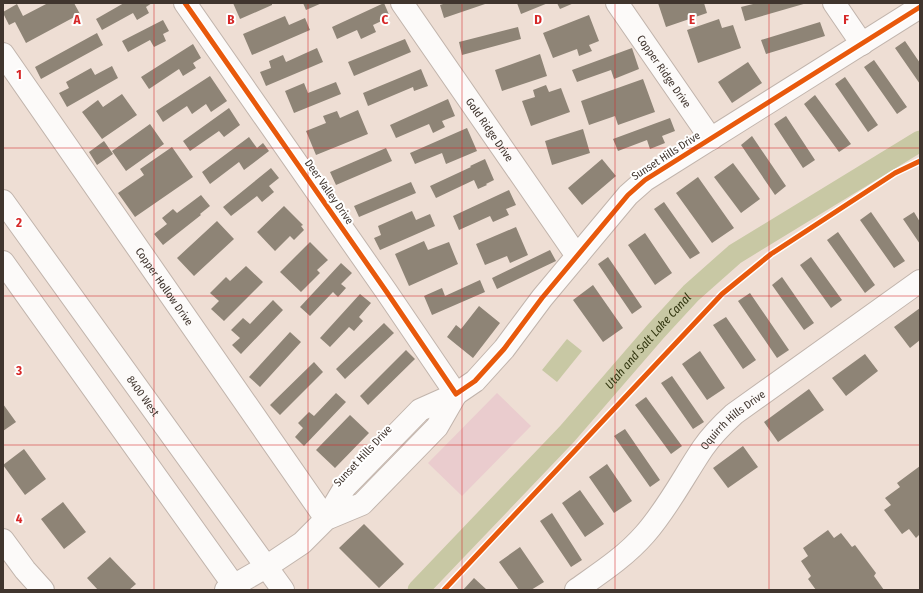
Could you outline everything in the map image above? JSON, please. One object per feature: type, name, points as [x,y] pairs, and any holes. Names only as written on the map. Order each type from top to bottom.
[{"type":"street","name":"Deer Valley Drive","points":[[185,3],[386,290],[456,394]]},
{"type":"street","name":"Gold Ridge Drive","points":[[402,3],[578,256]]},
{"type":"street","name":"Copper Ridge Drive","points":[[617,3],[711,139]]},
{"type":"street","points":[[834,3],[862,44]]},
{"type":"street","name":"Sunset Hills Drive","points":[[232,589],[302,543],[326,519],[362,504],[437,427],[456,394],[475,381],[499,354],[628,194],[645,180],[920,7]]},
{"type":"street","name":"Copper Hollow Drive","points":[[3,54],[326,519]]},
{"type":"street","name":"8400 West","points":[[3,201],[283,590]]},
{"type":"street","points":[[3,262],[232,589]]},
{"type":"street","name":"Oquirrh Hills Drive","points":[[576,590],[620,558],[646,533],[661,513],[704,447],[734,414],[920,282]]},
{"type":"street","points":[[3,540],[25,570],[43,590]]},
{"type":"shaded area","points":[[567,339],[582,351],[557,382],[542,370]]},
{"type":"shaded area","points":[[497,393],[531,426],[462,496],[428,463]]},
{"type":"building","points":[[48,3],[74,3],[80,14],[26,43],[15,22],[9,25],[3,13],[17,4],[23,16]]},
{"type":"building","points":[[124,3],[152,3],[146,7],[149,13],[137,20],[133,13],[102,30],[96,19]]},
{"type":"building","points":[[233,3],[272,3],[272,5],[240,19]]},
{"type":"building","points":[[303,3],[322,3],[306,10]]},
{"type":"building","points":[[384,3],[390,17],[373,25],[376,32],[361,39],[357,30],[337,39],[332,27]]},
{"type":"building","points":[[446,3],[488,3],[444,18],[440,5]]},
{"type":"building","points":[[517,3],[548,3],[521,14]]},
{"type":"building","points":[[557,3],[574,3],[560,9]]},
{"type":"building","points":[[658,3],[704,3],[707,13],[666,27]]},
{"type":"building","points":[[757,3],[807,3],[745,21],[741,7]]},
{"type":"building","points":[[589,15],[599,41],[589,45],[592,51],[579,56],[577,49],[553,58],[543,33]]},
{"type":"building","points":[[285,16],[289,25],[305,18],[310,30],[252,55],[243,34]]},
{"type":"building","points":[[719,19],[722,28],[733,25],[741,48],[698,63],[687,30]]},
{"type":"building","points":[[163,20],[169,31],[163,34],[166,41],[154,47],[150,40],[128,52],[122,41]]},
{"type":"building","points":[[820,22],[825,36],[766,54],[761,40]]},
{"type":"building","points":[[518,27],[521,39],[462,55],[459,42]]},
{"type":"building","points":[[97,33],[103,45],[41,79],[35,67]]},
{"type":"building","points":[[405,39],[411,52],[354,76],[348,62]]},
{"type":"building","points":[[905,41],[920,63],[920,84],[895,48]]},
{"type":"building","points":[[193,44],[201,58],[193,63],[196,68],[183,76],[179,69],[149,89],[141,77]]},
{"type":"building","points":[[317,48],[323,62],[266,86],[260,72],[271,68],[269,61],[283,55],[286,62]]},
{"type":"building","points":[[632,48],[639,69],[614,79],[611,70],[577,82],[572,70]]},
{"type":"building","points":[[540,54],[547,76],[502,91],[495,70]]},
{"type":"building","points":[[874,60],[907,107],[897,114],[864,67]]},
{"type":"building","points":[[748,62],[762,83],[732,103],[718,82]]},
{"type":"building","points":[[112,66],[118,78],[67,107],[59,93],[69,88],[66,82],[91,68],[95,75]]},
{"type":"building","points":[[421,69],[428,86],[414,91],[413,87],[368,106],[363,93]]},
{"type":"building","points":[[210,76],[227,101],[211,112],[206,104],[192,114],[187,106],[163,122],[156,111]]},
{"type":"building","points":[[845,77],[878,125],[868,132],[835,84]]},
{"type":"building","points":[[643,79],[655,112],[618,125],[615,116],[589,125],[581,101]]},
{"type":"building","points":[[336,82],[341,94],[294,113],[285,91],[304,83],[308,93]]},
{"type":"building","points":[[546,85],[549,92],[561,88],[570,112],[531,126],[522,101],[535,97],[533,90]]},
{"type":"building","points":[[122,94],[137,115],[102,139],[82,112],[98,100],[103,107]]},
{"type":"building","points":[[815,95],[851,144],[839,152],[804,104]]},
{"type":"building","points":[[448,99],[455,116],[442,121],[445,127],[433,133],[429,124],[396,138],[390,125]]},
{"type":"building","points":[[229,108],[240,125],[224,137],[219,131],[190,151],[183,141]]},
{"type":"building","points":[[358,110],[368,134],[316,155],[306,131],[326,123],[323,116],[337,111],[340,118]]},
{"type":"building","points":[[786,116],[815,160],[803,168],[774,124]]},
{"type":"building","points":[[670,118],[675,131],[662,136],[665,143],[650,149],[647,140],[618,151],[613,139]]},
{"type":"building","points":[[150,124],[164,144],[126,171],[112,151]]},
{"type":"building","points":[[467,128],[477,151],[446,164],[442,153],[415,164],[410,153]]},
{"type":"building","points":[[583,129],[590,153],[552,165],[545,141]]},
{"type":"building","points":[[752,136],[786,186],[775,195],[741,145]]},
{"type":"building","points":[[249,137],[257,148],[263,143],[269,151],[244,170],[239,162],[210,184],[202,172]]},
{"type":"building","points":[[104,141],[113,154],[97,165],[89,152]]},
{"type":"building","points":[[172,147],[193,177],[135,217],[118,193],[144,175],[140,169]]},
{"type":"building","points":[[386,148],[392,161],[336,185],[330,172]]},
{"type":"building","points":[[485,159],[494,180],[478,189],[474,180],[436,198],[430,186]]},
{"type":"building","points":[[602,159],[616,176],[582,205],[568,188]]},
{"type":"building","points":[[733,163],[760,199],[741,213],[714,177]]},
{"type":"building","points":[[271,168],[279,178],[269,186],[274,192],[262,202],[257,196],[231,216],[223,207]]},
{"type":"building","points":[[698,177],[734,228],[712,243],[676,193]]},
{"type":"building","points":[[411,182],[416,193],[359,217],[354,206]]},
{"type":"building","points":[[509,190],[516,205],[506,209],[509,215],[493,222],[490,216],[459,230],[453,216]]},
{"type":"building","points":[[201,195],[210,206],[163,245],[154,234],[167,224],[162,218],[173,209],[177,213]]},
{"type":"building","points":[[664,202],[700,253],[690,259],[654,209]]},
{"type":"building","points":[[284,206],[303,225],[301,226],[304,230],[294,240],[290,236],[275,251],[257,232]]},
{"type":"building","points":[[412,211],[416,220],[430,214],[435,226],[380,250],[374,238],[381,235],[378,226]]},
{"type":"building","points":[[871,212],[905,261],[894,268],[860,220]]},
{"type":"building","points":[[914,212],[920,222],[920,244],[903,219]]},
{"type":"building","points":[[217,221],[234,239],[194,276],[177,258]]},
{"type":"building","points":[[516,227],[528,255],[510,263],[507,256],[485,265],[476,244]]},
{"type":"building","points":[[838,232],[875,285],[865,293],[827,240]]},
{"type":"building","points":[[645,233],[672,273],[655,285],[628,245]]},
{"type":"building","points":[[424,241],[428,250],[449,242],[458,264],[409,286],[395,254]]},
{"type":"building","points":[[310,242],[328,260],[317,270],[320,273],[301,292],[280,272]]},
{"type":"building","points":[[550,250],[556,261],[497,289],[492,278]]},
{"type":"building","points":[[608,257],[642,307],[632,314],[598,264]]},
{"type":"building","points":[[811,257],[842,300],[831,308],[800,265]]},
{"type":"building","points":[[341,263],[352,273],[341,284],[346,288],[338,297],[333,292],[310,316],[300,307]]},
{"type":"building","points":[[246,266],[263,282],[224,321],[211,309],[219,301],[210,293],[226,277],[230,281]]},
{"type":"building","points":[[782,277],[814,323],[804,330],[772,285]]},
{"type":"building","points":[[480,280],[485,292],[432,315],[424,296],[442,288],[445,296]]},
{"type":"building","points":[[593,285],[623,328],[603,342],[573,300]]},
{"type":"building","points":[[750,293],[789,350],[777,358],[738,301]]},
{"type":"building","points":[[360,294],[371,303],[359,317],[363,321],[354,331],[349,327],[330,347],[320,338]]},
{"type":"building","points":[[273,300],[283,310],[241,354],[232,345],[240,338],[231,330],[243,318],[250,324]]},
{"type":"building","points":[[479,306],[500,323],[473,358],[447,337],[456,325],[461,329]]},
{"type":"building","points":[[920,308],[920,340],[910,348],[894,327]]},
{"type":"building","points":[[726,317],[756,360],[743,369],[713,325]]},
{"type":"building","points":[[384,323],[394,333],[345,379],[336,369]]},
{"type":"building","points":[[290,332],[301,342],[260,387],[249,377]]},
{"type":"building","points":[[406,350],[415,359],[368,405],[360,396]]},
{"type":"building","points":[[700,351],[725,388],[707,400],[682,364]]},
{"type":"building","points":[[865,354],[878,371],[846,396],[832,378]]},
{"type":"building","points":[[314,362],[323,372],[280,415],[270,405]]},
{"type":"building","points":[[672,376],[704,422],[693,429],[661,383]]},
{"type":"building","points":[[809,389],[824,410],[778,442],[764,422]]},
{"type":"building","points":[[336,393],[346,402],[304,446],[295,437],[303,428],[298,423],[309,412],[314,416]]},
{"type":"building","points":[[646,397],[682,446],[671,454],[635,405]]},
{"type":"building","points":[[3,404],[16,422],[3,431]]},
{"type":"building","points":[[350,415],[369,433],[335,468],[316,450]]},
{"type":"building","points":[[625,429],[660,480],[650,487],[614,436]]},
{"type":"building","points":[[743,446],[758,467],[728,488],[713,468]]},
{"type":"building","points":[[24,449],[46,479],[25,495],[3,465]]},
{"type":"building","points":[[607,464],[632,501],[614,513],[589,477]]},
{"type":"building","points":[[920,466],[920,534],[916,538],[909,529],[902,534],[884,510],[891,505],[885,498],[900,487],[897,483]]},
{"type":"building","points":[[580,490],[604,524],[585,537],[562,503]]},
{"type":"building","points":[[63,502],[86,532],[64,549],[41,519]]},
{"type":"building","points":[[552,513],[582,560],[571,567],[540,521]]},
{"type":"building","points":[[364,524],[404,564],[379,588],[339,548]]},
{"type":"building","points":[[828,530],[834,538],[841,533],[852,547],[855,545],[876,573],[874,576],[884,590],[816,590],[808,579],[811,576],[801,561],[808,556],[803,548]]},
{"type":"building","points":[[520,547],[544,582],[531,590],[519,590],[499,562]]},
{"type":"building","points":[[110,557],[136,584],[129,590],[98,590],[87,578]]},
{"type":"building","points":[[474,578],[487,590],[463,590]]},
{"type":"waterway","name":"Utah and Salt Lake Canal","points":[[418,590],[567,434],[691,293],[735,254],[920,141]]},
{"type":"cycle path","points":[[185,3],[456,394],[475,381],[504,349],[542,298],[628,195],[645,180],[920,7]]},
{"type":"cycle path","points":[[444,590],[722,294],[771,254],[895,173],[920,161]]}]
